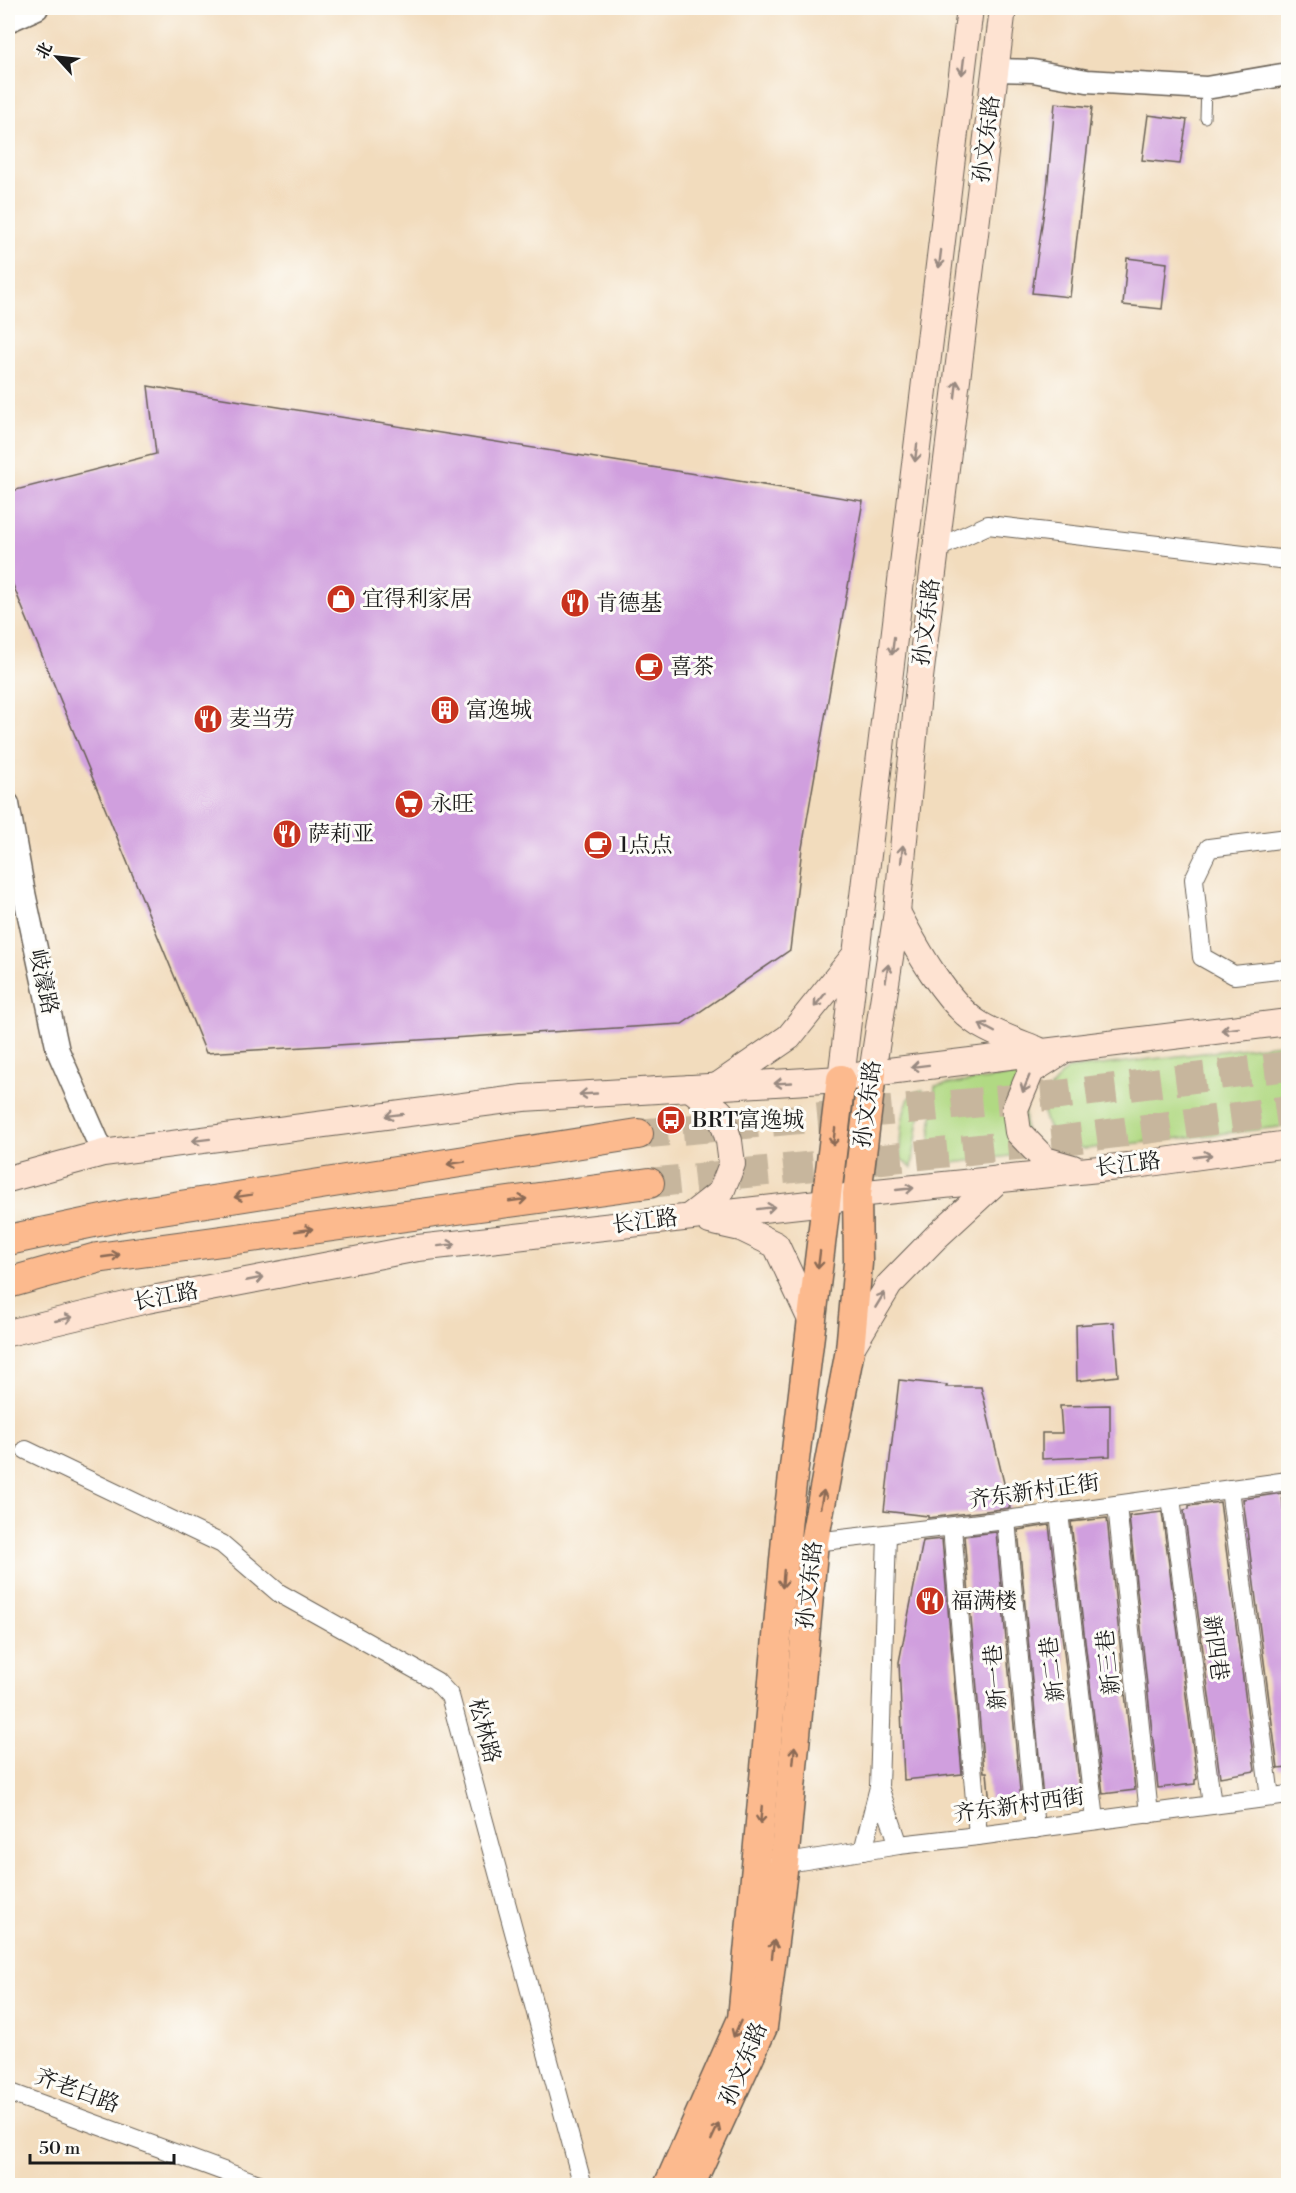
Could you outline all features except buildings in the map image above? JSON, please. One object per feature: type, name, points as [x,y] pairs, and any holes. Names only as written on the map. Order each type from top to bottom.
[{"type":"highway","points":[[8,1240],[136,1213],[638,1134]]},
{"type":"highway","name":"长江路","points":[[8,1283],[97,1258],[649,1183]]},
{"type":"main road","name":"孙文东路","points":[[668,2186],[742,2019],[786,1544],[970,8]]},
{"type":"main road","name":"孙文东路","points":[[690,2186],[763,2027],[784,1863],[814,1542],[850,1350],[858,1263],[857,1194],[872,1073],[897,912],[918,694],[1003,8]]},
{"type":"main road","points":[[897,912],[918,950],[961,1010],[977,1023],[994,1032],[1041,1052]]},
{"type":"main road","points":[[716,1087],[789,1037],[856,954]]},
{"type":"main road","points":[[8,1179],[103,1153],[523,1098],[841,1079],[1069,1047],[1288,1022]]},
{"type":"main road","points":[[1069,1047],[1031,1071],[1015,1110],[1018,1132],[1045,1160],[1080,1171]]},
{"type":"main road","points":[[689,1217],[721,1192],[732,1164],[729,1141],[720,1112],[690,1088]]},
{"type":"main road","name":"长江路","points":[[8,1333],[147,1300],[418,1248],[826,1202],[857,1194],[1080,1171],[1288,1144]]},
{"type":"main road","points":[[850,1350],[889,1285],[936,1237],[999,1179]]},
{"type":"main road","points":[[689,1217],[741,1227],[776,1245],[812,1322]]},
{"type":"street","points":[[8,21],[37,8]]},
{"type":"street","points":[[996,70],[1033,71],[1087,81],[1206,88],[1288,74]]},
{"type":"street","points":[[936,549],[988,525],[1288,560]]},
{"type":"street","name":"岐濠路","points":[[8,804],[23,888],[58,1051],[103,1153]]},
{"type":"street","points":[[1288,838],[1209,848],[1194,879],[1202,957],[1234,975],[1288,969]]},
{"type":"street","name":"松林路","points":[[26,1450],[222,1544],[279,1593],[436,1681],[450,1696],[583,2186]]},
{"type":"street","name":"齐东新村正街","points":[[786,1544],[887,1535],[1230,1489],[1288,1485]]},
{"type":"street","points":[[1230,1489],[1270,1797]]},
{"type":"street","name":"新四巷","points":[[1171,1498],[1212,1805]]},
{"type":"street","name":"新三巷","points":[[1117,1505],[1149,1814]]},
{"type":"street","name":"新二巷","points":[[1059,1513],[1095,1820]]},
{"type":"street","name":"新一巷","points":[[1006,1520],[1035,1829]]},
{"type":"street","points":[[952,1527],[978,1836]]},
{"type":"street","points":[[863,1851],[879,1787],[887,1535]]},
{"type":"street","points":[[879,1787],[899,1845]]},
{"type":"street","name":"齐东新村西街","points":[[756,1868],[899,1845],[1288,1795]]},
{"type":"street","name":"齐老白路","points":[[8,2092],[264,2186]]},
{"type":"lane","points":[[1205,118],[1206,88]]},
{"type":"green space","points":[[1288,1043],[1288,1126],[1085,1149],[1069,1144],[1056,1136],[1048,1127],[1044,1116],[1044,1105],[1048,1093],[1068,1069]]},
{"type":"green space","points":[[1023,1074],[1026,1154],[928,1166],[935,1086]]},
{"type":"green space","points":[[923,1090],[912,1168],[901,1159],[902,1124],[910,1098]]},
{"type":"tunnel","points":[[638,1134],[1059,1095],[1288,1066]]},
{"type":"tunnel","points":[[649,1183],[1057,1141],[1288,1110]]},
{"type":"place","name":"宜得利家居","points":[[341,599]]},
{"type":"place","name":"肯德基","points":[[575,603]]},
{"type":"place","name":"喜茶","points":[[649,667]]},
{"type":"place","name":"富逸城","points":[[445,710]]},
{"type":"place","name":"麦当劳","points":[[208,719]]},
{"type":"place","name":"永旺","points":[[409,804]]},
{"type":"place","name":"萨莉亚","points":[[287,834]]},
{"type":"place","name":"1点点","points":[[598,845]]},
{"type":"place","name":"BRT富逸城","points":[[671,1120]]},
{"type":"place","name":"福满楼","points":[[930,1601]]}]
